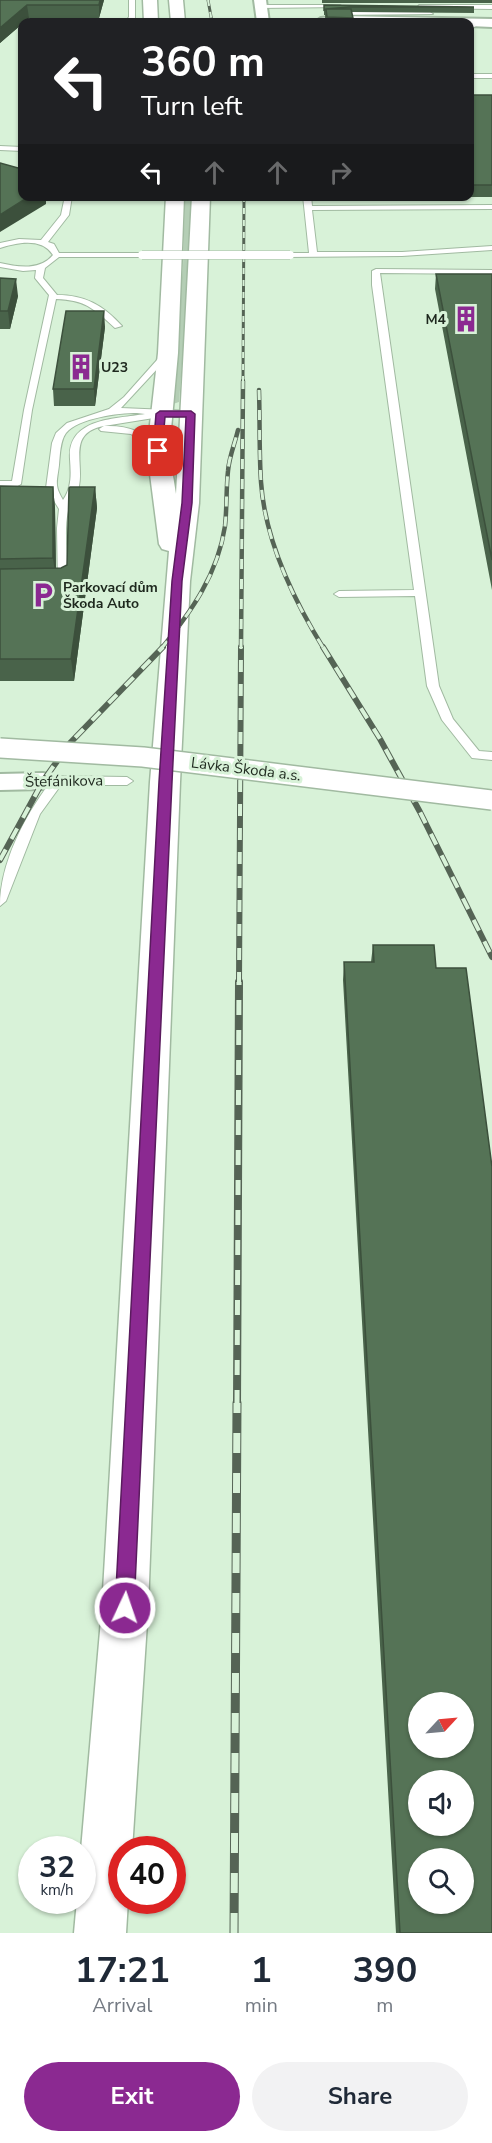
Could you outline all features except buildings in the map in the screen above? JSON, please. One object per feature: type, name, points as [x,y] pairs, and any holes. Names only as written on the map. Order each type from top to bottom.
[{"type":"street","points":[[150,0],[151,18]]},
{"type":"street","points":[[176,0],[178,18]]},
{"type":"street","points":[[474,22],[492,22]]},
{"type":"street","points":[[474,27],[492,31]]},
{"type":"street","points":[[175,201],[168,353],[158,451],[177,581]]},
{"type":"street","points":[[100,1933],[125,1608],[177,581],[187,503],[201,201]]},
{"type":"street","name":"Lávka Škoda a.s.","points":[[0,748],[143,757],[492,800]]},
{"type":"street","name":"Štefánikova","points":[[0,782],[51,781]]},
{"type":"lane","points":[[132,0],[132,18]]},
{"type":"lane","points":[[261,11],[492,7]]},
{"type":"lane","points":[[261,11],[492,15]]},
{"type":"lane","points":[[474,76],[492,76]]},
{"type":"lane","points":[[0,148],[18,149]]},
{"type":"lane","points":[[44,243],[65,215],[68,201]]},
{"type":"lane","points":[[307,201],[313,254]]},
{"type":"lane","points":[[308,208],[492,207]]},
{"type":"lane","points":[[0,246],[24,241],[44,243],[56,250],[57,255]]},
{"type":"lane","points":[[57,255],[402,255],[492,248]]},
{"type":"lane","points":[[0,265],[21,269],[41,266],[55,259],[57,255]]},
{"type":"lane","points":[[0,484],[16,484],[28,410],[52,297],[39,278],[41,266]]},
{"type":"lane","points":[[492,272],[376,271],[377,296],[433,686],[448,720],[476,755],[492,756]]},
{"type":"lane","points":[[52,297],[80,297],[92,303],[118,326]]},
{"type":"lane","points":[[112,411],[127,399],[168,353]]},
{"type":"lane","points":[[63,508],[51,488],[57,443],[61,433],[70,425],[112,411],[136,410],[160,414],[191,414]]},
{"type":"lane","points":[[52,585],[63,585],[63,508],[74,489],[73,447],[82,434],[96,425],[160,414]]},
{"type":"lane","points":[[82,434],[111,429],[129,431],[147,438],[158,451]]},
{"type":"lane","points":[[339,594],[419,593]]},
{"type":"lane","points":[[0,901],[34,813],[51,781]]},
{"type":"lane","name":"Štefánikova","points":[[51,781],[127,781]]},
{"type":"green space","points":[[185,201],[192,201],[192,236],[179,402],[171,404],[183,266]]},
{"type":"railway","points":[[208,0],[211,18]]},
{"type":"railway","points":[[243,382],[244,201]]},
{"type":"railway","points":[[241,649],[243,381]]},
{"type":"railway","points":[[259,390],[261,482],[268,526],[291,590],[324,649]]},
{"type":"railway","points":[[161,649],[202,592],[216,560],[225,526],[229,466],[238,430]]},
{"type":"railway","points":[[0,860],[43,781],[70,743],[163,647]]},
{"type":"railway","points":[[239,984],[241,647]]},
{"type":"railway","points":[[323,647],[380,739],[420,812],[492,957]]},
{"type":"railway","points":[[237,1405],[239,982]]},
{"type":"railway","points":[[234,1933],[237,1403]]},
{"type":"place","name":"M4","points":[[466,319]]},
{"type":"place","name":"U23","points":[[81,367]]},
{"type":"place","name":"Parkovací dům Škoda Auto","points":[[43,595]]},
{"type":"route","points":[[125,1608],[165,782],[177,581],[187,503],[191,414],[160,414],[158,451]]}]
